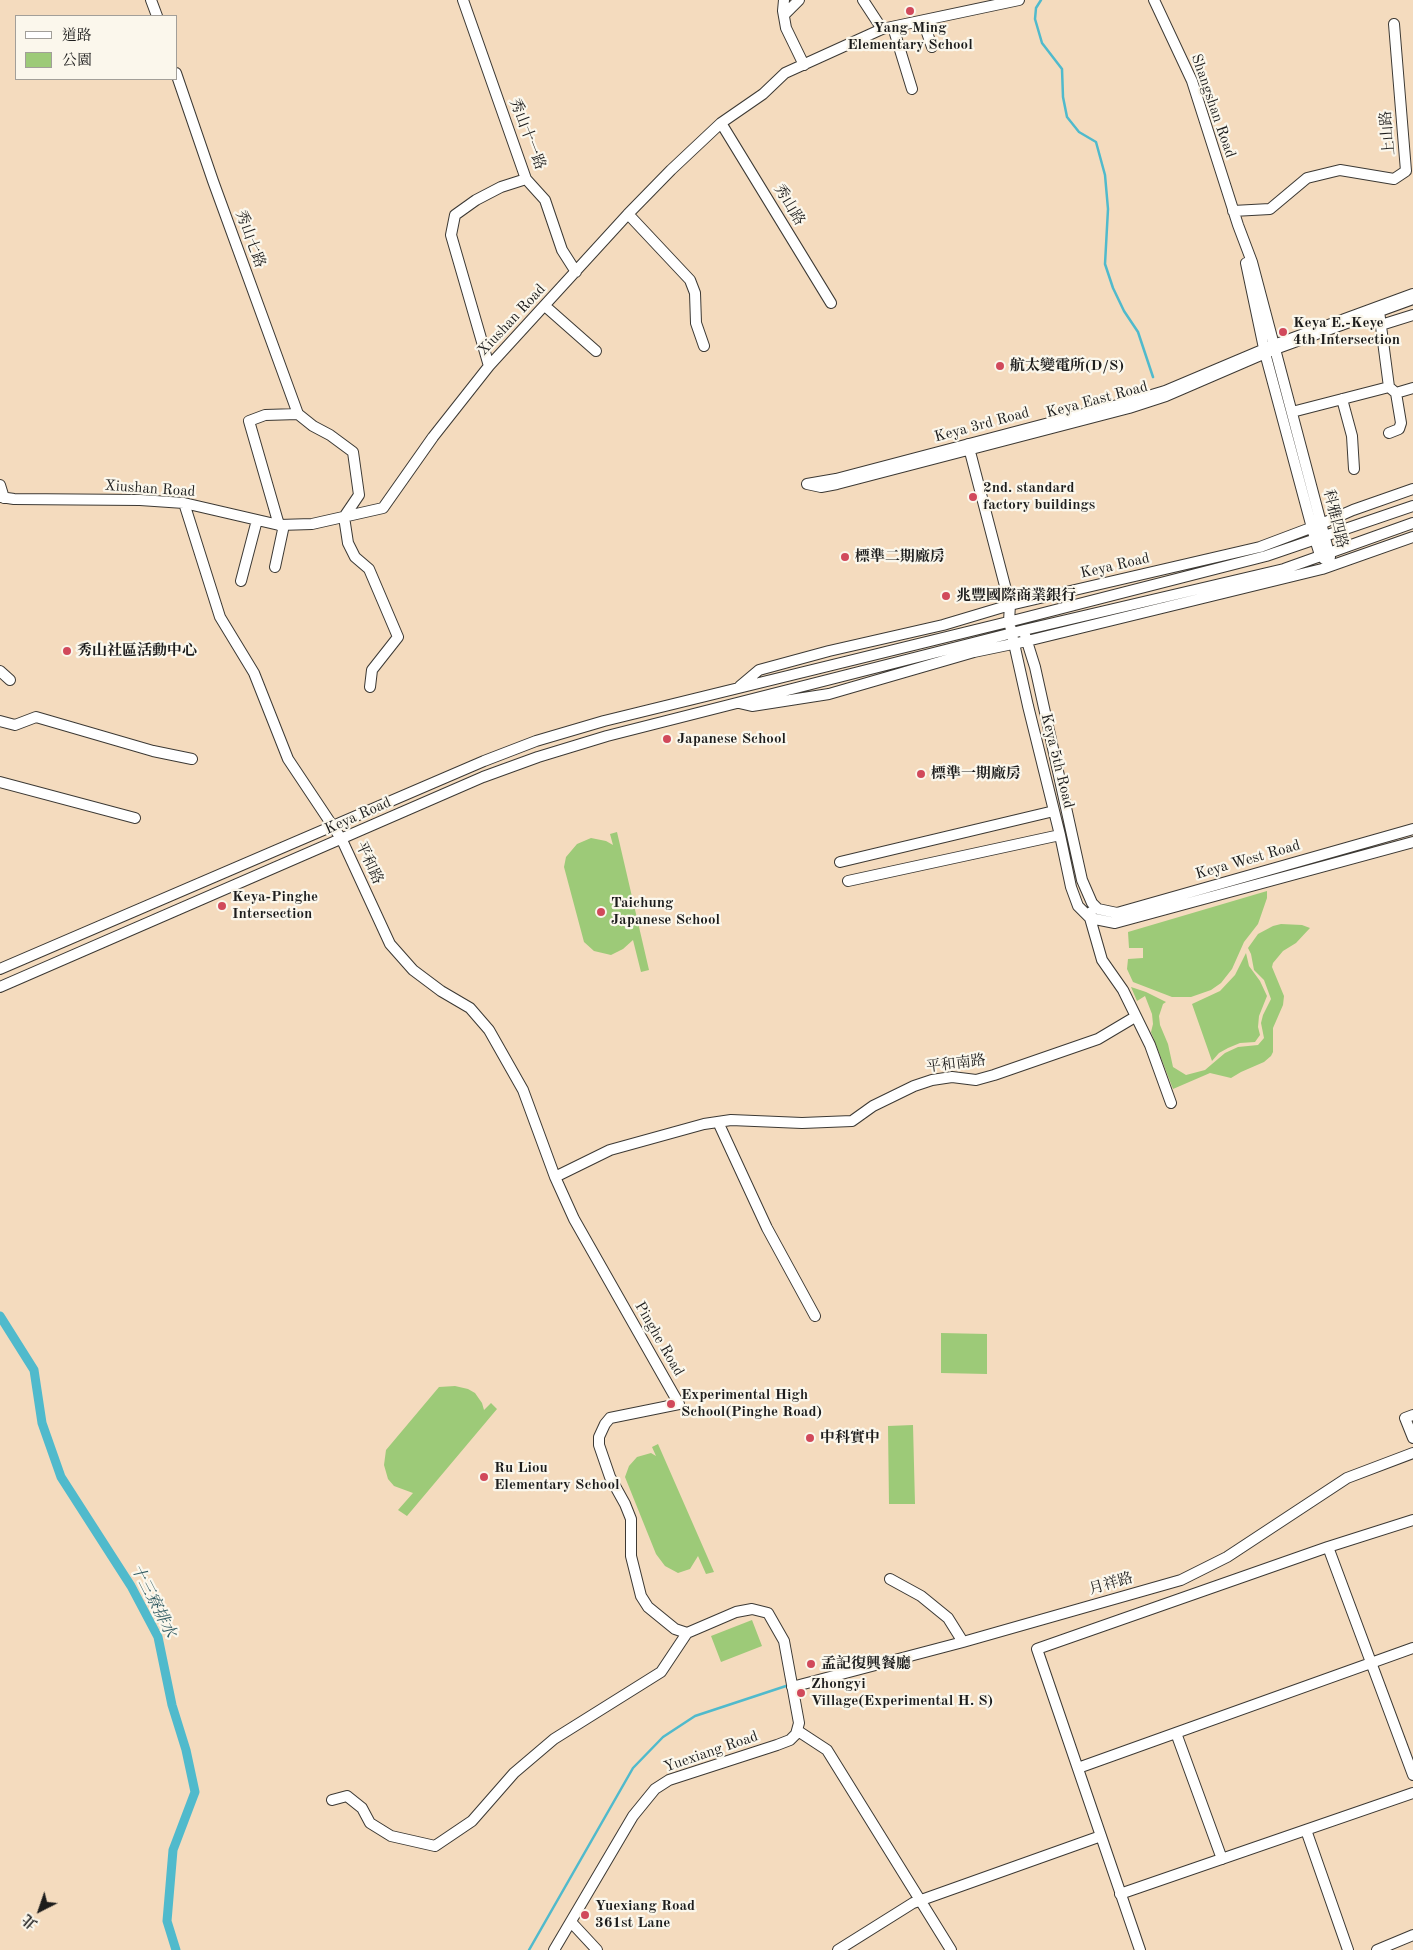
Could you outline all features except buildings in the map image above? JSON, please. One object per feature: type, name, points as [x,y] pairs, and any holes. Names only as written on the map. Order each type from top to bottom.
[{"type":"street","points":[[151,0],[157,15]]},
{"type":"street","name":"秀山十一路","points":[[463,0],[526,179],[545,200],[562,250],[576,272]]},
{"type":"street","points":[[784,0],[786,28],[804,65]]},
{"type":"street","points":[[784,15],[799,0]]},
{"type":"street","points":[[863,0],[882,29]]},
{"type":"street","name":"Xiushan Road","points":[[1,499],[140,500],[184,503],[282,525],[312,524],[383,508],[433,437],[489,366],[628,214],[721,123],[763,94],[785,74],[882,29],[1019,0]]},
{"type":"street","name":"Shangshan Road","points":[[1154,0],[1192,82],[1238,225]]},
{"type":"street","points":[[923,21],[932,47]]},
{"type":"street","name":"上山路","points":[[1233,210],[1270,209],[1292,193],[1307,178],[1340,170],[1394,179],[1406,171],[1394,24]]},
{"type":"street","points":[[893,27],[912,89]]},
{"type":"street","name":"秀山七路","points":[[178,79],[298,414]]},
{"type":"street","name":"秀山路","points":[[721,123],[831,303]]},
{"type":"street","points":[[489,366],[451,235],[455,215],[476,200],[501,187],[526,179]]},
{"type":"street","points":[[628,214],[690,280],[695,293],[696,324],[704,346]]},
{"type":"street","name":"科雅四路","points":[[1238,225],[1252,262],[1275,347],[1292,412],[1317,526]]},
{"type":"street","name":"科雅四路","points":[[1238,225],[1265,351],[1330,566]]},
{"type":"street","points":[[1275,347],[1413,294]]},
{"type":"street","points":[[1275,347],[1413,299]]},
{"type":"street","points":[[545,306],[596,351]]},
{"type":"street","points":[[1379,311],[1393,390],[1401,422],[1399,429],[1389,434]]},
{"type":"street","points":[[1381,325],[1411,315],[1413,326]]},
{"type":"street","name":"Keya 3rd Road","points":[[969,447],[836,479],[807,484],[821,487],[836,484],[969,447],[1125,403],[1165,390],[1275,347]]},
{"type":"street","points":[[1292,412],[1342,399],[1413,388]]},
{"type":"street","points":[[1342,399],[1352,436],[1354,469]]},
{"type":"street","points":[[275,567],[282,525],[249,421],[265,415],[298,414],[353,452],[359,495],[344,517],[348,543],[355,557],[369,569],[398,637],[372,670],[370,687]]},
{"type":"street","name":"Keya 5th Road","points":[[969,447],[1010,605],[1009,621],[1060,835],[1070,887],[1078,906],[1090,918]]},
{"type":"street","points":[[0,485],[1,499]]},
{"type":"street","name":"Keya Road","points":[[737,688],[759,670],[829,651],[943,625],[1010,605],[1260,547],[1317,526],[1353,510],[1413,489]]},
{"type":"street","name":"平和路","points":[[184,503],[220,617],[254,673],[288,759],[342,840],[390,944],[413,970],[441,991],[470,1008],[489,1030],[523,1090],[556,1177]]},
{"type":"street","name":"Keya Road","points":[[0,969],[484,761],[536,741],[604,721],[1020,619],[1266,556],[1413,506]]},
{"type":"street","points":[[241,581],[257,520]]},
{"type":"street","name":"Keya Road","points":[[0,987],[483,778],[538,757],[607,736],[738,703],[1013,638],[1024,630],[1284,569],[1413,523]]},
{"type":"street","name":"Keya Road","points":[[1013,638],[1027,641],[1286,578],[1330,566],[1413,537]]},
{"type":"street","name":"Keya 5th Road","points":[[1010,605],[1020,619],[1035,667],[1082,880],[1092,903]]},
{"type":"street","points":[[0,671],[10,680]]},
{"type":"street","points":[[0,721],[15,725],[36,717],[153,751],[192,759]]},
{"type":"street","points":[[0,782],[135,818]]},
{"type":"street","points":[[840,862],[1054,810]]},
{"type":"street","name":"Keya West Road","points":[[1092,903],[1098,909],[1117,913],[1413,829]]},
{"type":"street","points":[[848,881],[1060,835]]},
{"type":"street","name":"Keya West Road","points":[[1090,918],[1115,923],[1413,842]]},
{"type":"street","points":[[1092,903],[1090,918],[1102,960],[1123,990],[1150,1045],[1171,1103]]},
{"type":"street","name":"平和南路","points":[[556,1177],[610,1150],[718,1122],[731,1120],[802,1123],[852,1121],[873,1106],[914,1086],[945,1078],[976,1080],[994,1075],[1098,1039],[1135,1017]]},
{"type":"street","points":[[718,1122],[767,1228],[815,1316]]},
{"type":"street","name":"Pinghe Road","points":[[556,1177],[574,1219],[679,1404],[620,1414],[610,1418],[601,1430],[599,1445],[610,1477],[631,1519],[631,1556],[641,1596],[648,1607],[675,1629],[687,1634]]},
{"type":"street","points":[[1413,1415],[1405,1418],[1413,1438]]},
{"type":"street","name":"月祥路","points":[[791,1685],[1181,1580],[1227,1557],[1348,1478],[1413,1453]]},
{"type":"street","points":[[1140,1950],[1038,1649],[1328,1547],[1413,1520]]},
{"type":"street","points":[[1328,1547],[1413,1775]]},
{"type":"street","points":[[890,1579],[922,1596],[948,1618],[962,1640]]},
{"type":"street","points":[[332,1800],[347,1796],[362,1808],[370,1823],[391,1836],[435,1846],[472,1821],[514,1774],[554,1739],[661,1672],[687,1634],[736,1612],[752,1609],[768,1613],[784,1641],[799,1724],[798,1731],[826,1750],[951,1950]]},
{"type":"street","points":[[1078,1768],[1413,1648]]},
{"type":"street","name":"Yuexiang Road","points":[[554,1950],[633,1816],[655,1789],[669,1780],[790,1740],[798,1731]]},
{"type":"street","points":[[1176,1733],[1222,1859]]},
{"type":"street","points":[[1120,1894],[1413,1793]]},
{"type":"street","points":[[1306,1830],[1348,1950]]},
{"type":"street","points":[[838,1950],[913,1902],[1101,1836]]},
{"type":"street","points":[[571,1922],[597,1950]]},
{"type":"street","points":[[1377,1950],[1413,1935]]},
{"type":"green space","points":[[617,832],[649,970],[641,972],[633,940],[623,949],[611,955],[594,951],[584,942],[564,867],[566,857],[577,844],[591,838],[606,841],[613,845],[610,834]]},
{"type":"green space","points":[[1267,891],[1267,898],[1258,924],[1244,942],[1232,969],[1221,983],[1211,990],[1191,997],[1172,997],[1133,982],[1127,969],[1128,959],[1143,958],[1143,948],[1129,948],[1128,932]]},
{"type":"green space","points":[[1281,924],[1302,925],[1310,928],[1296,943],[1283,951],[1273,963],[1272,967],[1284,996],[1283,1005],[1273,1028],[1273,1052],[1271,1056],[1264,1062],[1231,1078],[1210,1073],[1173,1089],[1151,1032],[1153,1024],[1152,1014],[1145,996],[1137,1001],[1131,987],[1166,1002],[1163,1004],[1159,1016],[1173,1067],[1186,1075],[1205,1070],[1225,1053],[1238,1047],[1258,1045],[1264,1038],[1261,1023],[1271,999],[1264,980],[1254,970],[1248,948],[1258,934]]},
{"type":"green space","points":[[1246,953],[1249,966],[1260,981],[1267,996],[1259,1016],[1258,1027],[1260,1035],[1255,1042],[1240,1043],[1228,1048],[1219,1053],[1212,1061],[1192,1004],[1220,991],[1235,975]]},
{"type":"green space","points":[[941,1333],[987,1334],[987,1374],[941,1373]]},
{"type":"green space","points":[[455,1386],[475,1393],[482,1403],[484,1410],[491,1403],[497,1409],[407,1516],[398,1510],[413,1493],[394,1486],[388,1479],[384,1465],[386,1450],[439,1387]]},
{"type":"green space","points":[[913,1425],[915,1504],[889,1504],[888,1426]]},
{"type":"green space","points":[[658,1444],[714,1572],[706,1574],[698,1556],[690,1569],[678,1573],[665,1566],[656,1554],[625,1477],[629,1466],[637,1457],[651,1453],[656,1456],[652,1447]]},
{"type":"green space","points":[[752,1620],[762,1646],[721,1662],[711,1636]]},
{"type":"waterway","points":[[1041,0],[1036,8],[1035,19],[1042,43],[1062,69],[1063,97],[1067,117],[1079,132],[1096,142],[1105,175],[1108,209],[1105,264],[1113,288],[1124,311],[1138,332],[1153,377]]},
{"type":"waterway","name":"十三寮排水","points":[[0,1316],[34,1370],[42,1423],[61,1477],[131,1586],[158,1637],[172,1705],[186,1750],[195,1792],[173,1850],[167,1921],[176,1950]]},
{"type":"waterway","points":[[529,1950],[633,1768],[663,1737],[695,1716],[789,1685]]},
{"type":"place","name":"Yang Ming Elementary School","points":[[910,11]]},
{"type":"place","name":"Keya E.-Keye 4th Intersection","points":[[1283,332]]},
{"type":"place","name":"航太變電所(D/S)","points":[[1000,366]]},
{"type":"place","name":"2nd. standard factory buildings","points":[[973,497]]},
{"type":"place","name":"標準二期廠房","points":[[845,557]]},
{"type":"place","name":"兆豐國際商業銀行","points":[[946,596]]},
{"type":"place","name":"秀山社區活動中心","points":[[67,651]]},
{"type":"place","name":"Japanese School","points":[[667,739]]},
{"type":"place","name":"標準一期廠房","points":[[921,774]]},
{"type":"place","name":"Keya-Pinghe Intersection","points":[[222,906]]},
{"type":"place","name":"Taichung Japanese School","points":[[601,912]]},
{"type":"place","name":"Experimental High School(Pinghe Road)","points":[[671,1404]]},
{"type":"place","name":"中科實中","points":[[810,1438]]},
{"type":"place","name":"Ru Liou Elementary School","points":[[484,1477]]},
{"type":"place","name":"孟記復興餐廳","points":[[811,1664]]},
{"type":"place","name":"Zhongyi Village(Experimental H. S)","points":[[801,1693]]},
{"type":"place","name":"Yuexiang Road 361st Lane","points":[[585,1915]]}]
